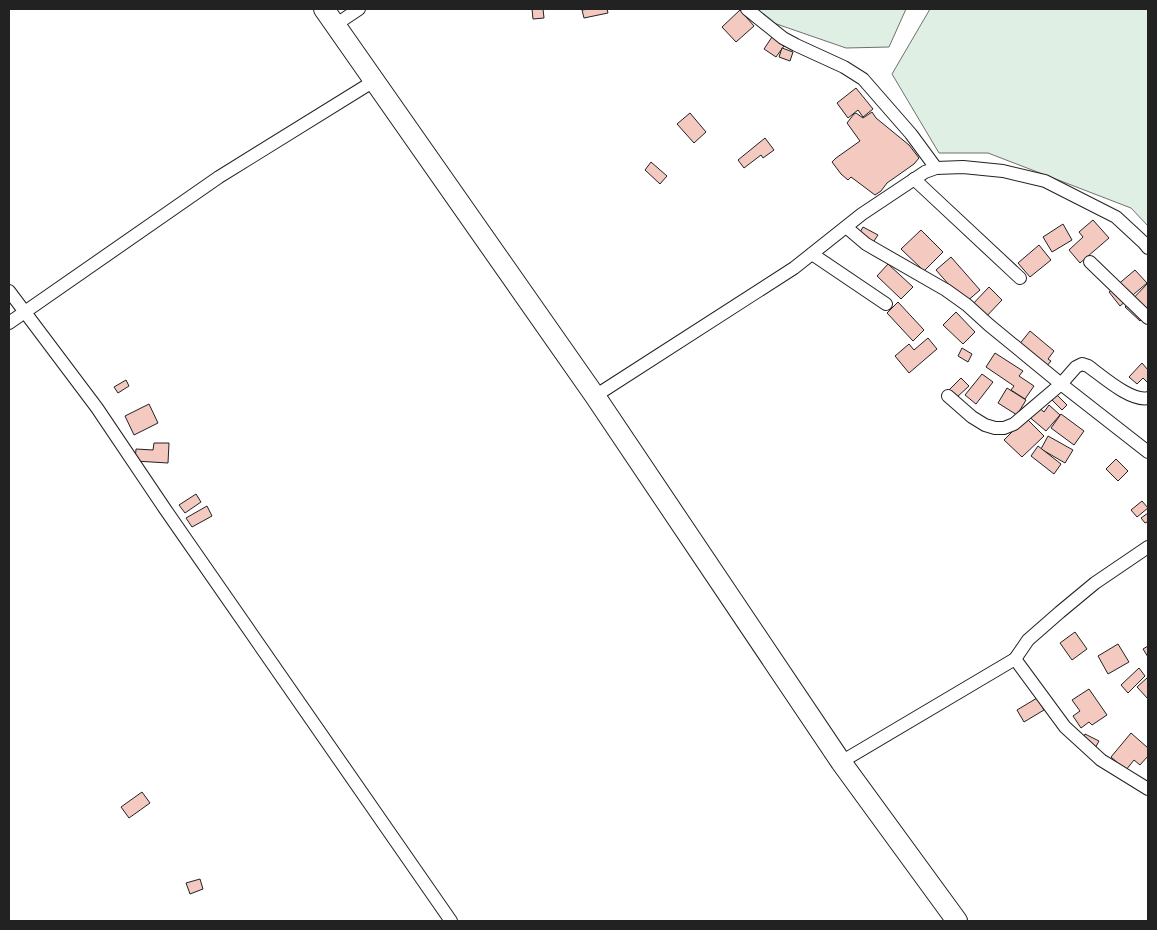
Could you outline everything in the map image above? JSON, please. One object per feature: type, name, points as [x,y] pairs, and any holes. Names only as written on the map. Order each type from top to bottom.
[{"type":"main road","points":[[324,9],[595,396],[841,762],[957,921]]},
{"type":"street","points":[[335,25],[359,9]]},
{"type":"street","points":[[747,9],[783,38],[844,67],[862,79],[911,134],[936,168]]},
{"type":"street","points":[[9,323],[219,177],[374,81]]},
{"type":"street","points":[[595,396],[794,268],[862,214],[925,172],[936,168],[963,166],[1045,181],[1116,217],[1148,248]]},
{"type":"street","points":[[914,179],[1020,278]]},
{"type":"street","points":[[846,227],[866,244],[946,290],[967,305],[1061,384],[1148,452]]},
{"type":"street","points":[[812,254],[886,304]]},
{"type":"street","points":[[1090,262],[1148,318]]},
{"type":"street","points":[[9,291],[97,408],[452,921]]},
{"type":"street","points":[[948,396],[972,417],[985,425],[1004,428],[1014,424],[1061,384],[1076,367],[1082,364],[1088,366],[1129,395],[1138,398],[1148,398]]},
{"type":"street","points":[[841,762],[1015,659],[1028,640],[1060,612],[1095,583],[1148,547]]},
{"type":"street","points":[[1015,659],[1065,727],[1101,760],[1148,789]]},
{"type":"green space","points":[[748,9],[906,9],[889,47],[846,48],[765,20]]},
{"type":"green space","points":[[930,9],[1148,9],[1148,226],[1131,208],[988,153],[939,153],[892,74]]},
{"type":"building","points":[[532,9],[543,9],[544,18],[533,19]]},
{"type":"building","points":[[607,9],[608,13],[584,18],[582,10]]},
{"type":"building","points":[[740,10],[754,26],[736,42],[722,27]]},
{"type":"building","points":[[772,37],[784,46],[776,57],[764,49]]},
{"type":"building","points":[[782,48],[793,52],[790,61],[779,57]]},
{"type":"building","points":[[856,88],[873,109],[863,117],[858,110],[848,118],[837,103]]},
{"type":"building","points":[[872,112],[876,118],[909,145],[919,158],[875,195],[851,177],[848,180],[832,162],[860,141],[847,123],[854,114],[856,113],[863,118]]},
{"type":"building","points":[[690,113],[706,132],[694,143],[677,124]]},
{"type":"building","points":[[765,138],[774,150],[763,158],[761,155],[744,168],[738,160]]},
{"type":"building","points":[[651,162],[667,176],[660,184],[645,170]]},
{"type":"building","points":[[1093,220],[1109,238],[1080,263],[1069,250],[1083,237],[1079,232]]},
{"type":"building","points":[[1063,224],[1072,240],[1052,252],[1043,237]]},
{"type":"building","points":[[863,227],[878,235],[870,247],[856,239]]},
{"type":"building","points":[[921,230],[943,252],[924,271],[901,249]]},
{"type":"building","points":[[1039,245],[1051,260],[1030,277],[1018,263]]},
{"type":"building","points":[[951,257],[980,290],[965,303],[936,270]]},
{"type":"building","points":[[888,264],[913,287],[901,299],[877,276]]},
{"type":"building","points":[[1135,270],[1147,283],[1120,306],[1109,292]]},
{"type":"building","points":[[1148,283],[1148,316],[1145,315],[1140,321],[1125,307]]},
{"type":"building","points":[[989,287],[1002,300],[983,320],[970,307]]},
{"type":"building","points":[[898,302],[924,330],[913,341],[887,313]]},
{"type":"building","points":[[956,312],[975,332],[963,344],[943,325]]},
{"type":"building","points":[[1030,331],[1054,351],[1048,359],[1051,361],[1041,373],[1014,351]]},
{"type":"building","points":[[928,338],[937,349],[909,373],[895,356],[909,344],[914,350]]},
{"type":"building","points":[[962,348],[972,354],[968,362],[958,356]]},
{"type":"building","points":[[995,353],[1023,371],[1019,376],[1034,386],[1025,399],[1011,390],[1014,386],[986,367]]},
{"type":"building","points":[[1142,363],[1148,370],[1148,383],[1143,378],[1137,384],[1129,377]]},
{"type":"building","points":[[982,374],[993,382],[976,404],[965,395]]},
{"type":"building","points":[[961,378],[969,386],[956,398],[949,390]]},
{"type":"building","points":[[126,380],[129,386],[118,393],[114,387]]},
{"type":"building","points":[[1007,388],[1026,400],[1017,415],[998,403]]},
{"type":"building","points":[[1057,395],[1067,405],[1062,410],[1052,400]]},
{"type":"building","points":[[149,404],[158,423],[134,435],[125,416]]},
{"type":"building","points":[[1035,404],[1044,412],[1049,405],[1060,415],[1046,431],[1027,415]]},
{"type":"building","points":[[1061,414],[1084,431],[1074,445],[1051,428]]},
{"type":"building","points":[[1026,418],[1044,436],[1022,457],[1004,440]]},
{"type":"building","points":[[1048,436],[1073,450],[1065,463],[1041,449]]},
{"type":"building","points":[[154,443],[169,443],[168,463],[135,461],[136,449],[153,450]]},
{"type":"building","points":[[1038,446],[1061,464],[1054,474],[1031,456]]},
{"type":"building","points":[[1116,459],[1128,471],[1118,481],[1106,469]]},
{"type":"building","points":[[196,494],[201,502],[185,513],[179,505]]},
{"type":"building","points":[[1142,501],[1148,508],[1137,517],[1131,510]]},
{"type":"building","points":[[207,506],[212,516],[192,527],[186,518]]},
{"type":"building","points":[[1148,513],[1148,523],[1145,523],[1141,518]]},
{"type":"building","points":[[1075,632],[1087,649],[1072,660],[1060,643]]},
{"type":"building","points":[[1118,644],[1129,662],[1108,674],[1098,656]]},
{"type":"building","points":[[1148,646],[1148,657],[1143,649]]},
{"type":"building","points":[[1139,668],[1145,676],[1128,693],[1121,685]]},
{"type":"building","points":[[1148,677],[1148,699],[1137,687]]},
{"type":"building","points":[[1089,689],[1107,715],[1092,725],[1089,722],[1081,728],[1073,716],[1080,711],[1072,700]]},
{"type":"building","points":[[1037,698],[1044,710],[1024,722],[1017,710]]},
{"type":"building","points":[[1131,733],[1148,748],[1148,756],[1140,765],[1134,760],[1126,770],[1111,757]]},
{"type":"building","points":[[1085,734],[1099,741],[1093,752],[1079,745]]},
{"type":"building","points":[[142,792],[150,803],[129,818],[121,807]]},
{"type":"building","points":[[200,879],[203,889],[190,894],[186,883]]}]
